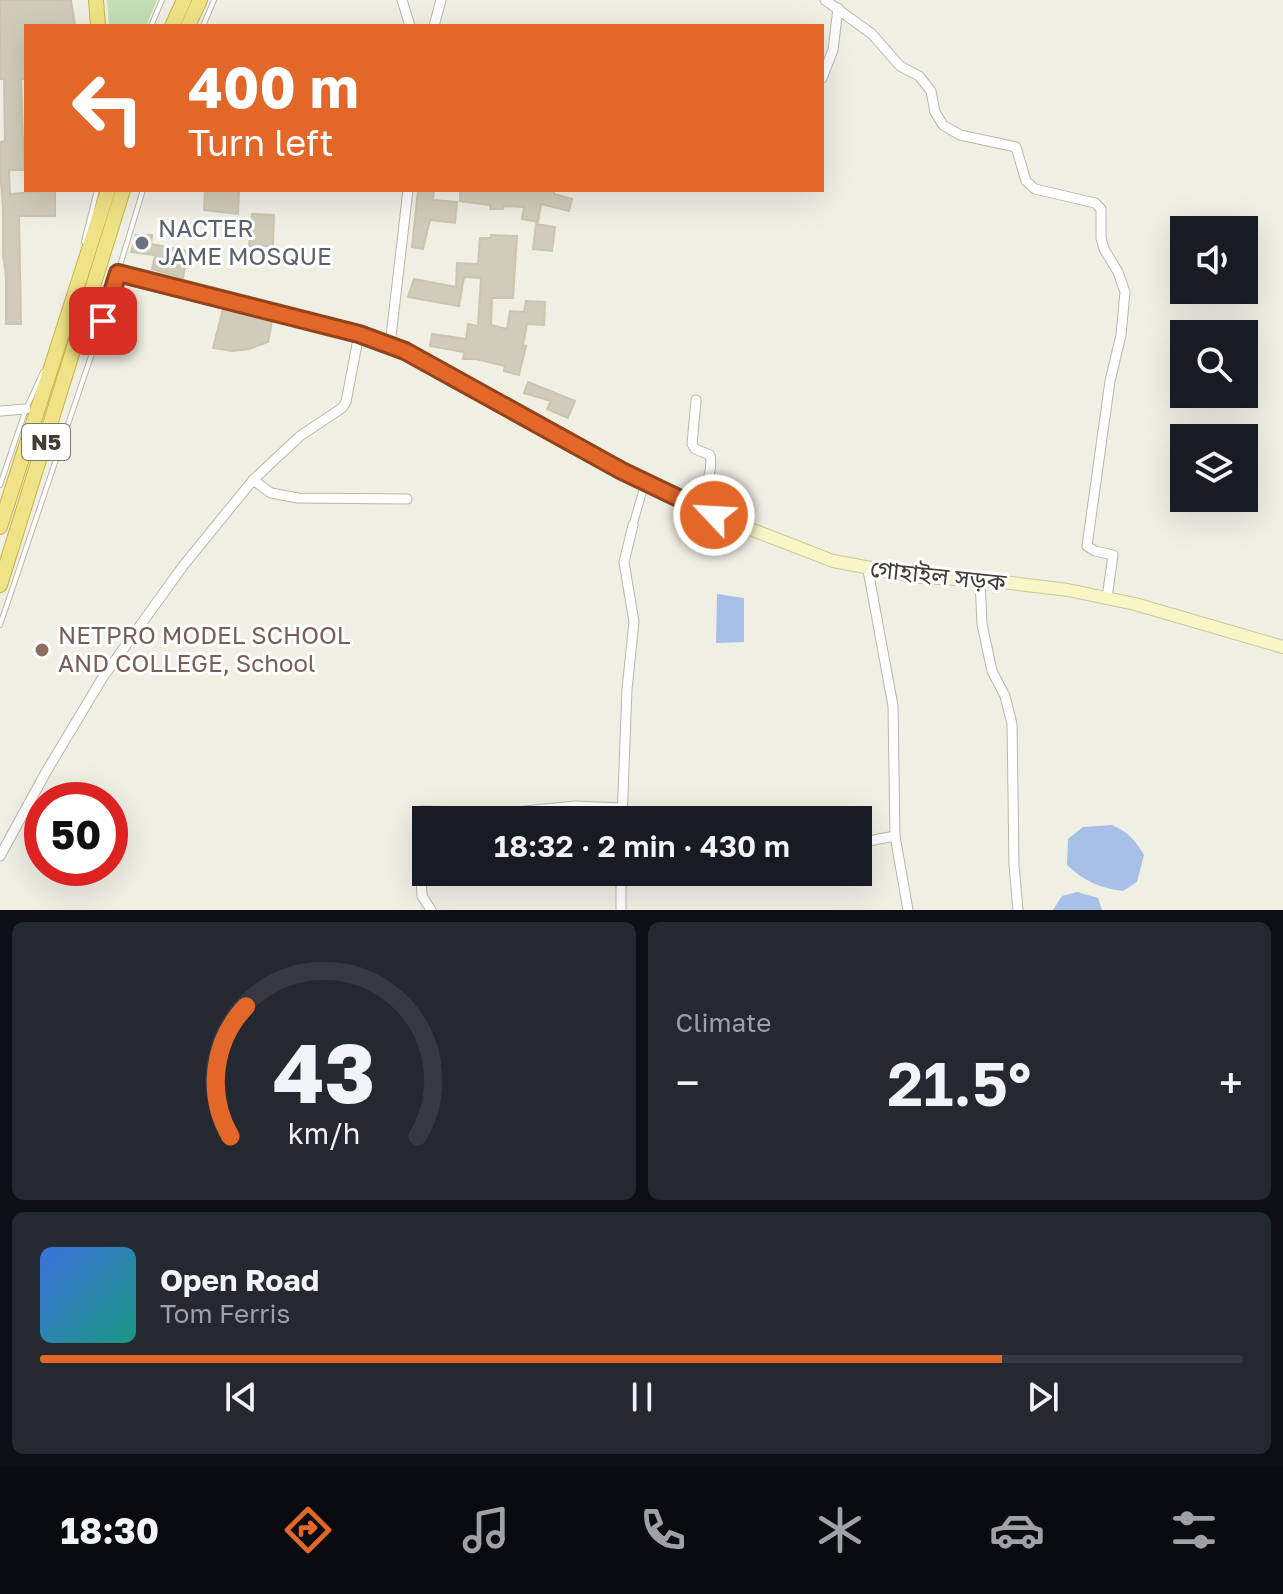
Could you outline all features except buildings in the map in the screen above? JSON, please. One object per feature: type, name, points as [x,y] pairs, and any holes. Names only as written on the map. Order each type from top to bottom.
[{"type":"highway","points":[[96,0],[98,24]]},
{"type":"highway","points":[[173,24],[184,0]]},
{"type":"highway","points":[[189,24],[200,0]]},
{"type":"highway","name":"N5","points":[[0,585],[83,296],[108,192]]},
{"type":"highway","name":"N5","points":[[83,296],[122,192]]},
{"type":"highway","points":[[0,527],[83,296]]},
{"type":"main road","name":"গোহাইল সড়ক","points":[[118,273],[359,334],[390,345],[452,375],[645,483],[833,561],[868,570],[919,577],[1068,590],[1283,647]]},
{"type":"street","points":[[402,0],[409,24]]},
{"type":"street","points":[[435,24],[441,0]]},
{"type":"street","points":[[825,0],[872,34],[900,66],[919,76],[931,91],[935,112],[943,125],[960,135],[1016,147],[1026,181],[1035,189],[1095,203],[1101,209],[1104,249],[1118,272],[1125,292],[1121,335],[1110,381],[1087,546],[1113,555],[1107,598]]},
{"type":"street","points":[[824,73],[833,50],[838,8]]},
{"type":"street","points":[[390,345],[408,192]]},
{"type":"street","points":[[0,856],[103,677],[183,566],[253,480],[300,436],[342,408],[348,396],[359,334]]},
{"type":"street","points":[[696,400],[692,444],[695,449],[710,455],[712,460],[697,507]]},
{"type":"street","points":[[0,411],[26,409]]},
{"type":"street","points":[[253,480],[271,493],[298,498],[407,499]]},
{"type":"street","points":[[622,806],[627,689],[634,622],[624,562],[645,483]]},
{"type":"street","points":[[868,570],[893,706],[895,836],[908,910]]},
{"type":"street","points":[[980,580],[982,624],[992,671],[1005,696],[1012,724],[1014,865],[1018,910]]},
{"type":"street","points":[[872,840],[895,836]]},
{"type":"street","points":[[422,886],[422,896],[431,910]]},
{"type":"street","points":[[621,886],[621,910]]},
{"type":"lane","points":[[152,24],[162,0]]},
{"type":"lane","points":[[204,24],[214,0]]},
{"type":"lane","points":[[0,485],[26,409],[49,358],[96,192]]},
{"type":"lane","points":[[0,625],[142,192]]},
{"type":"green space","points":[[107,0],[157,0],[147,24],[109,24]]},
{"type":"water","points":[[717,594],[744,598],[744,642],[716,643]]},
{"type":"water","points":[[1112,825],[1131,837],[1144,855],[1137,882],[1123,891],[1093,883],[1067,865],[1068,839],[1083,827]]},
{"type":"water","points":[[1077,892],[1098,898],[1102,910],[1053,910],[1062,896]]},
{"type":"place","name":"NACTER JAME MOSQUE","points":[[142,243]]},
{"type":"place","name":"NETPRO MODEL SCHOOL AND COLLEGE, School","points":[[42,650]]},
{"type":"route","points":[[103,321],[118,273],[359,334],[405,351],[622,471],[714,515]]}]
